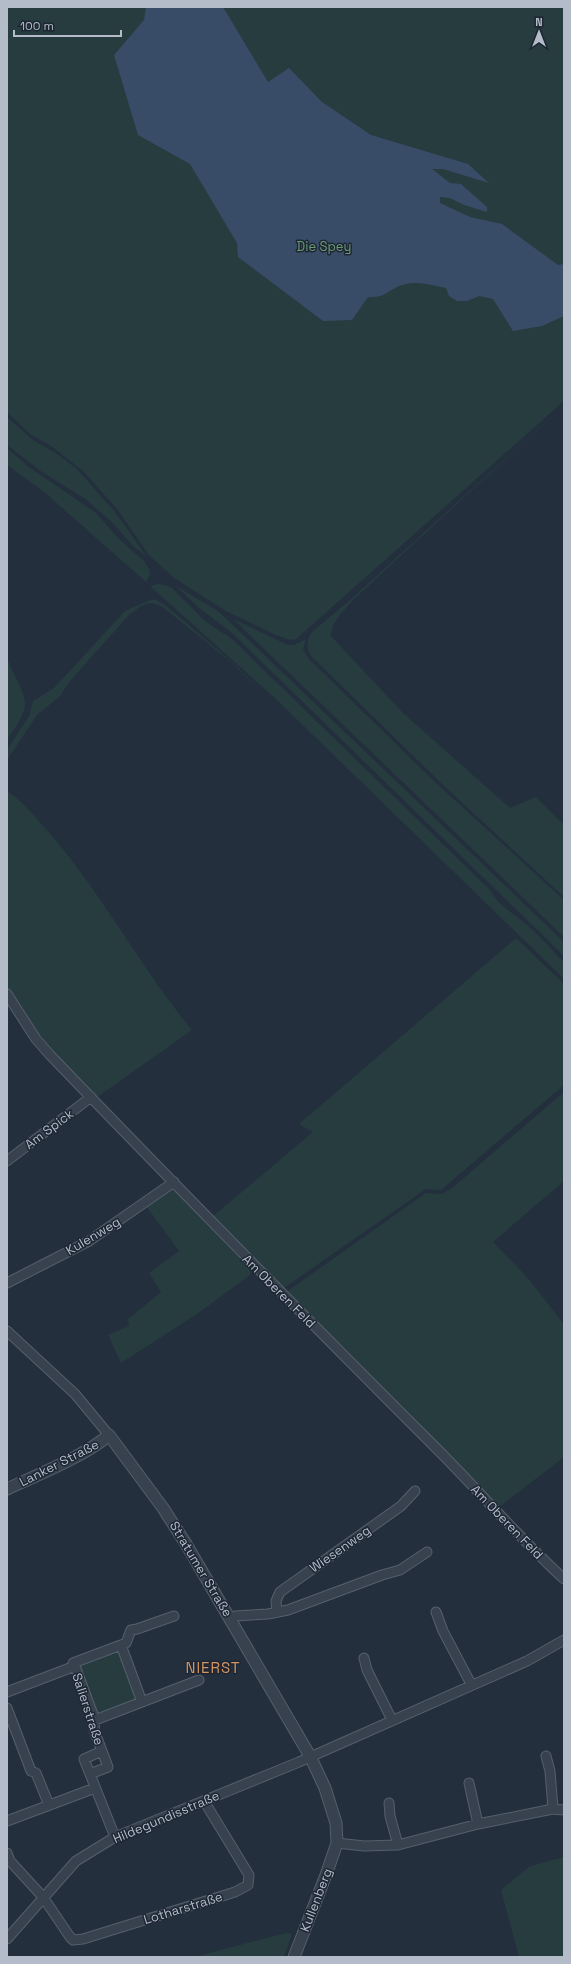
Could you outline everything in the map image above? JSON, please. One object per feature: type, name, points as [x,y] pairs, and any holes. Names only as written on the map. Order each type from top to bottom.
[{"type":"street","name":"Am Oberen Feld","points":[[7,994],[36,1039],[91,1097],[258,1270],[439,1450],[542,1559],[564,1579]]},
{"type":"street","name":"Am Spick","points":[[7,1161],[91,1097]]},
{"type":"street","name":"Kulenweg","points":[[7,1283],[89,1241],[174,1182]]},
{"type":"street","name":"Stratumer Straße","points":[[7,1331],[75,1394],[109,1435],[164,1508],[231,1618],[310,1756],[325,1788],[336,1823],[337,1843]]},
{"type":"street","name":"Lanker Straße","points":[[7,1489],[85,1451],[100,1443],[109,1435]]},
{"type":"street","name":"Wiesenweg","points":[[277,1612],[276,1600],[280,1592],[402,1506],[415,1492]]},
{"type":"street","points":[[231,1618],[235,1616],[277,1612],[400,1570],[427,1552]]},
{"type":"street","points":[[436,1612],[443,1632],[471,1684]]},
{"type":"street","points":[[74,1666],[73,1663],[126,1643],[131,1630],[137,1630],[174,1616]]},
{"type":"street","name":"Hildegundisstraße","points":[[7,1939],[76,1861],[115,1836],[299,1762],[471,1684],[527,1661],[564,1640]]},
{"type":"street","points":[[121,1645],[142,1702]]},
{"type":"street","points":[[364,1658],[367,1670],[392,1720]]},
{"type":"street","name":"Salierstraße","points":[[7,1692],[74,1666],[95,1720],[94,1730],[108,1767],[90,1774]]},
{"type":"street","points":[[95,1720],[199,1680]]},
{"type":"street","points":[[7,1708],[31,1771],[36,1773],[49,1805]]},
{"type":"street","name":"Salierstraße","points":[[102,1751],[84,1759],[115,1836]]},
{"type":"street","points":[[546,1756],[550,1771],[553,1809]]},
{"type":"street","points":[[469,1783],[478,1824]]},
{"type":"street","points":[[7,1821],[95,1788]]},
{"type":"street","name":"Lotharstraße","points":[[43,1898],[70,1937],[78,1940],[245,1888],[250,1881],[249,1875],[204,1801]]},
{"type":"street","points":[[389,1803],[390,1816],[398,1845]]},
{"type":"street","points":[[337,1843],[364,1846],[398,1845],[478,1824],[553,1809],[564,1810]]},
{"type":"street","name":"Kullenberg","points":[[294,1957],[326,1876],[337,1843]]},
{"type":"street","points":[[7,1854],[10,1861],[43,1898]]},
{"type":"green space","name":"Die Spey","points":[[7,7],[561,7],[564,9],[564,401],[295,640],[276,635],[226,611],[174,578],[148,554],[118,510],[83,471],[51,446],[30,434],[7,412]]},
{"type":"green space","points":[[564,405],[354,599],[333,625],[331,636],[403,713],[510,808],[536,797],[564,825],[564,897],[444,786],[310,655],[308,640],[313,631],[349,601]]},
{"type":"green space","points":[[7,417],[33,440],[59,455],[78,470],[115,512],[146,556],[134,547],[111,521],[84,498],[42,472],[7,445]]},
{"type":"green space","points":[[7,448],[29,467],[96,513],[119,539],[144,561],[149,569],[150,575],[146,582],[43,491],[7,465]]},
{"type":"green space","points":[[159,584],[172,588],[205,621],[232,639],[490,890],[500,903],[538,935],[564,962],[564,979],[278,701],[150,586]]},
{"type":"green space","points":[[176,586],[218,611],[256,647],[564,942],[564,956],[232,633],[198,607]]},
{"type":"green space","points":[[150,600],[156,600],[165,605],[231,661],[300,729],[231,662],[164,608],[154,603],[150,603],[142,606],[129,615],[70,681],[60,696],[37,715],[7,760],[7,750],[29,716],[33,701],[54,688],[125,611]]},
{"type":"green space","points":[[233,619],[288,645],[294,645],[306,639],[303,649],[309,659],[435,782],[564,900],[564,937]]},
{"type":"green space","points":[[7,658],[25,699],[25,707],[7,740]]},
{"type":"green space","points":[[7,791],[31,812],[71,859],[156,982],[192,1030],[96,1098],[53,1054],[22,1014],[7,988]]},
{"type":"green space","points":[[516,938],[564,984],[564,1085],[441,1190],[426,1189],[284,1288],[212,1217],[313,1132],[299,1124]]},
{"type":"green space","points":[[564,1092],[564,1181],[493,1242],[527,1277],[564,1324],[564,1457],[498,1508],[285,1293],[426,1193],[441,1194],[451,1189]]},
{"type":"green space","points":[[168,1191],[175,1191],[251,1270],[250,1275],[197,1314],[121,1363],[108,1335],[129,1326],[128,1319],[161,1292],[149,1273],[179,1251],[146,1206]]},
{"type":"green space","points":[[119,1648],[138,1700],[97,1715],[78,1664]]},
{"type":"green space","points":[[564,1857],[564,1957],[519,1957],[501,1890],[530,1866]]},
{"type":"green space","points":[[286,1933],[292,1934],[284,1957],[194,1957]]},
{"type":"water","points":[[146,7],[223,7],[268,82],[289,68],[322,102],[371,135],[468,164],[489,183],[443,169],[432,169],[450,183],[461,184],[487,207],[487,212],[464,205],[450,198],[440,197],[440,203],[470,217],[502,224],[558,265],[564,264],[564,316],[542,326],[513,331],[493,299],[479,296],[467,301],[457,301],[449,296],[446,288],[427,284],[409,283],[397,287],[384,295],[368,297],[352,320],[323,321],[238,257],[237,243],[190,164],[138,135],[114,55],[144,20]]},
{"type":"district","name":"NIERST","points":[[213,1667]]}]
